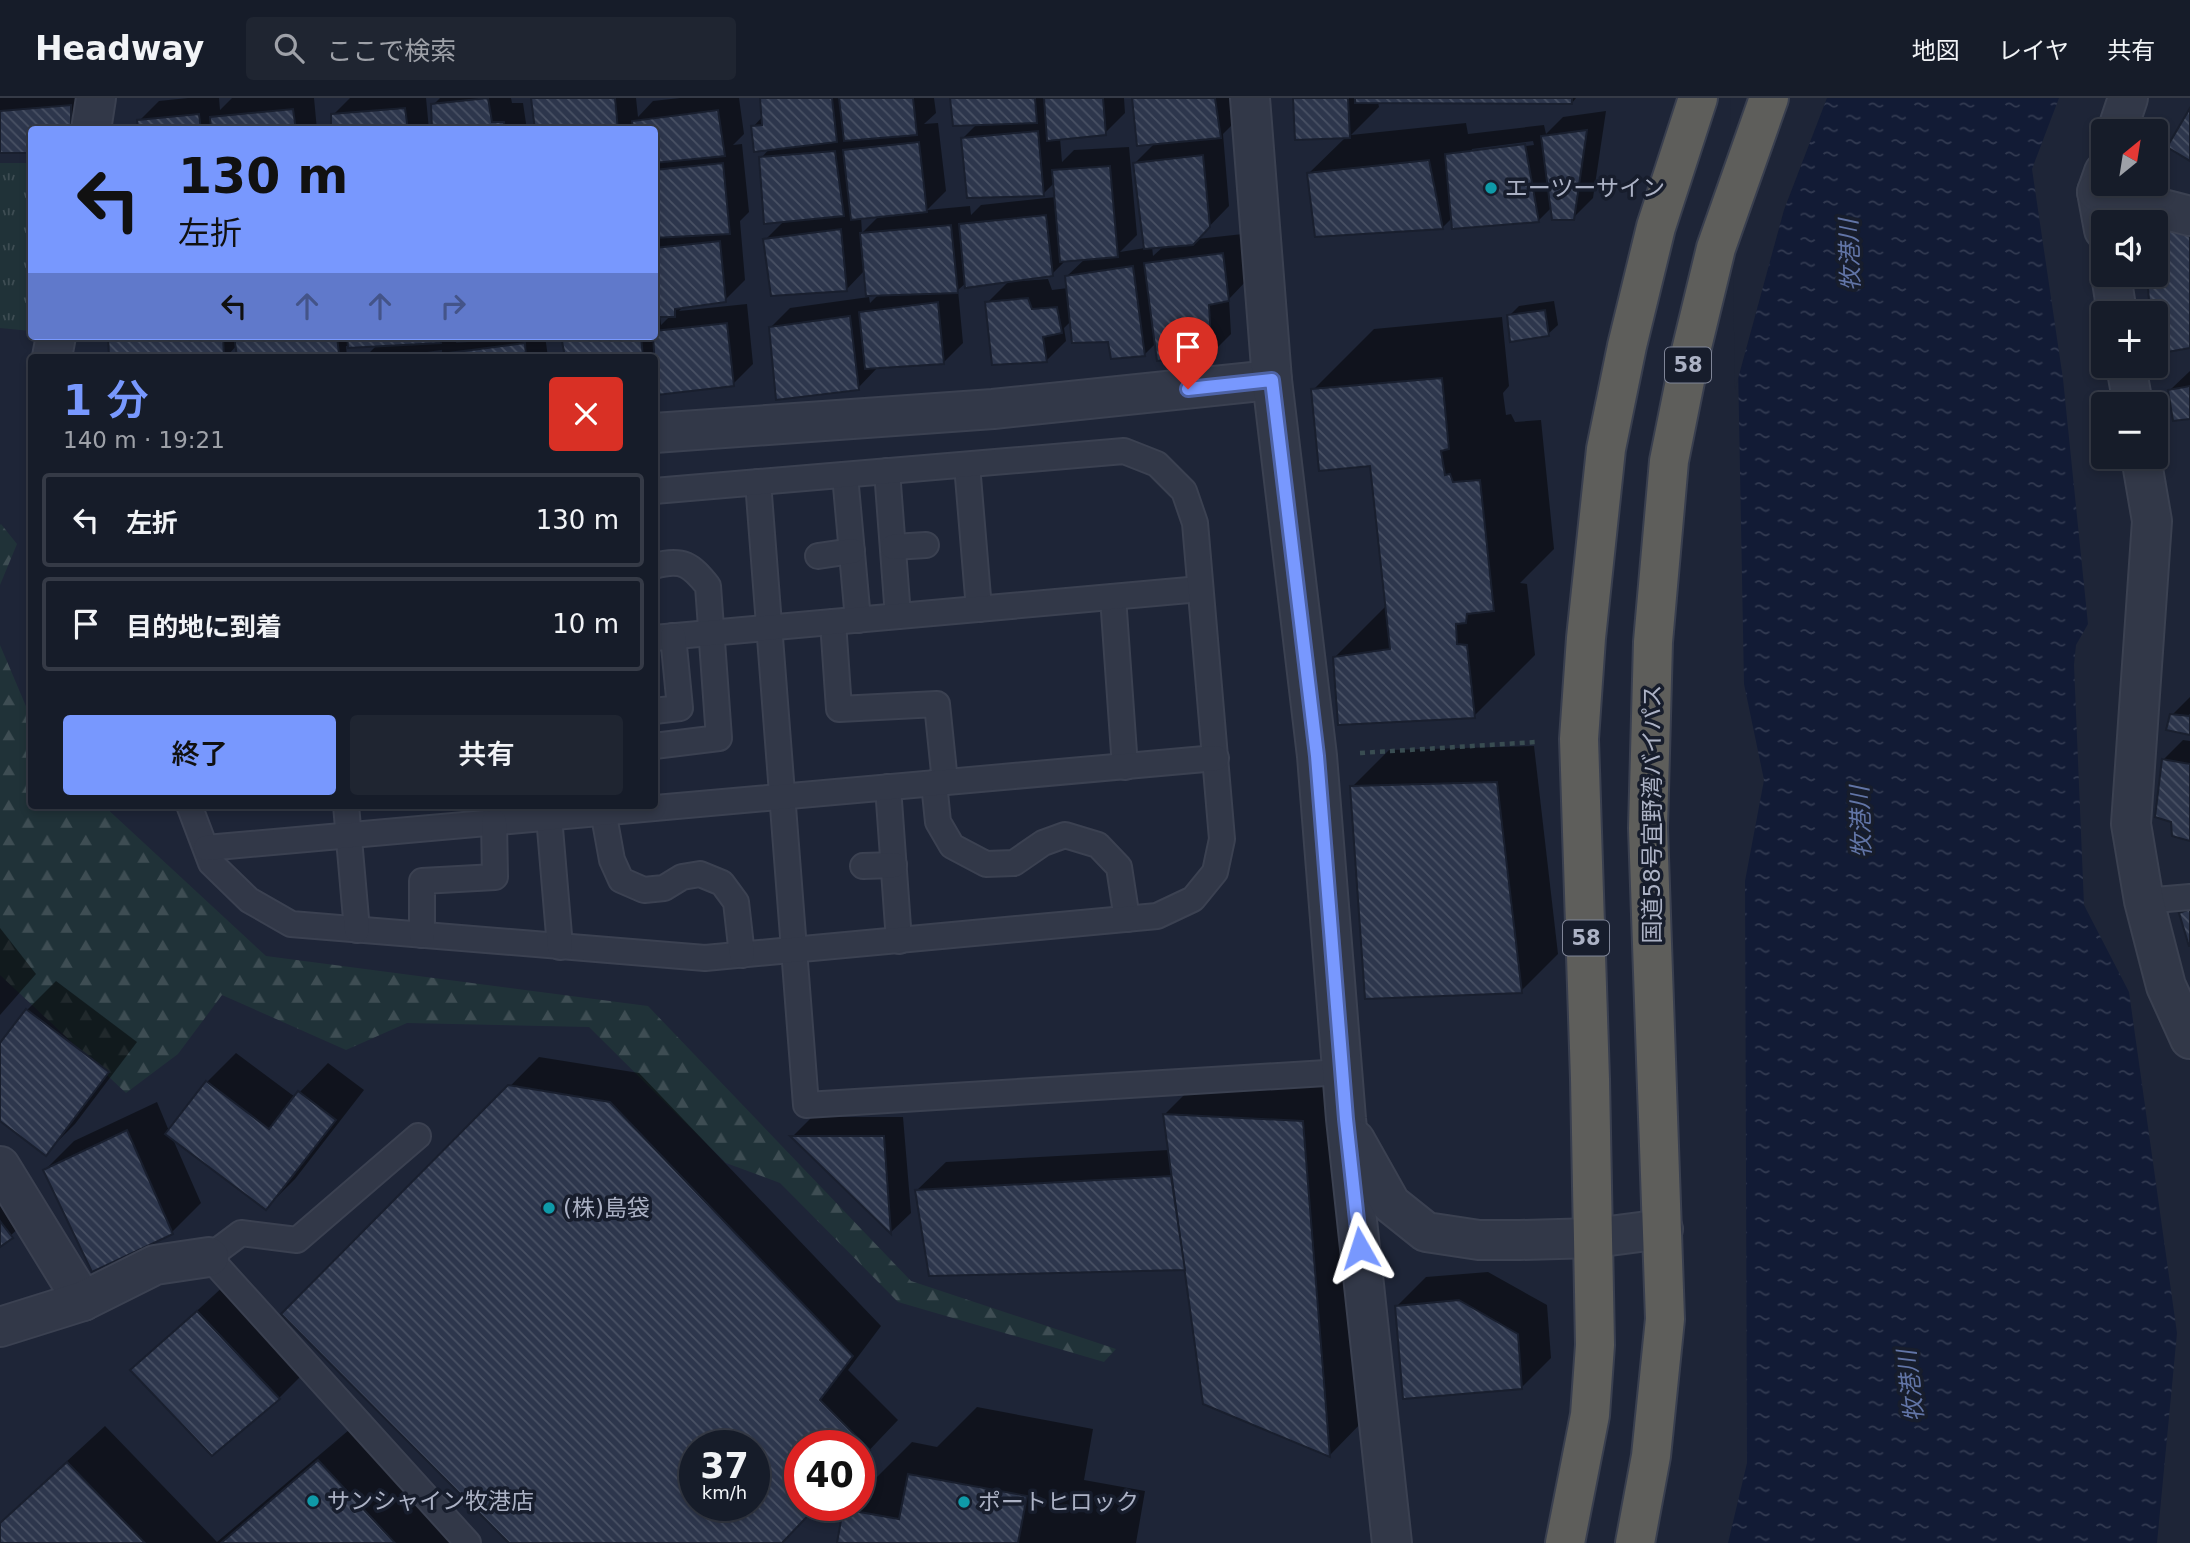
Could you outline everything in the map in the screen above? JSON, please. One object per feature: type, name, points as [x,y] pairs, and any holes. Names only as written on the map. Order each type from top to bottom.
[{"type":"highway","name":"58","points":[[1565,1543],[1590,1415],[1595,1345],[1579,739],[1586,638],[1606,449],[1624,358],[1656,227],[1698,98]]},
{"type":"highway","name":"国道58号宜野湾バイパス","points":[[1635,1543],[1658,1400],[1665,1319],[1648,828],[1653,642],[1669,461],[1691,351],[1716,248],[1769,98]]},
{"type":"street","points":[[92,126],[96,98],[104,98]]},
{"type":"street","points":[[1250,98],[1272,380],[1317,756],[1346,1119],[1392,1543]]},
{"type":"street","points":[[2121,119],[2128,98]]},
{"type":"street","points":[[2137,196],[2190,216]]},
{"type":"street","points":[[658,433],[993,409],[1272,380]]},
{"type":"street","points":[[2143,469],[2152,521],[2131,824],[2144,901],[2166,986],[2190,1039]]},
{"type":"street","points":[[1346,1119],[1367,1164],[1391,1205],[1426,1232],[1479,1240],[1594,1238],[1663,1228]]},
{"type":"street","points":[[0,1166],[83,1301]]},
{"type":"street","points":[[0,1327],[83,1301],[155,1265],[209,1257]]},
{"type":"lane","points":[[191,809],[211,863],[249,900],[291,924],[705,958],[1157,916],[1193,898],[1215,872],[1222,839],[1195,523],[1184,491],[1157,464],[1124,451],[658,491]]},
{"type":"lane","points":[[967,465],[979,609]]},
{"type":"lane","points":[[887,471],[898,615]]},
{"type":"lane","points":[[845,475],[858,620]]},
{"type":"lane","points":[[758,482],[806,1105],[1342,1072]]},
{"type":"lane","points":[[893,547],[926,545]]},
{"type":"lane","points":[[818,556],[852,551]]},
{"type":"lane","points":[[658,565],[670,562],[694,568],[708,586],[719,738],[658,746]]},
{"type":"lane","points":[[658,711],[680,708],[664,637],[1200,589]]},
{"type":"lane","points":[[1113,597],[1125,766]]},
{"type":"lane","points":[[833,622],[839,709],[937,704],[940,783],[938,822],[952,846],[986,864],[1014,863],[1043,843],[1065,835],[1098,845],[1119,867],[1127,919]]},
{"type":"lane","points":[[658,806],[1216,758]]},
{"type":"lane","points":[[888,787],[899,941]]},
{"type":"lane","points":[[346,809],[357,930]]},
{"type":"lane","points":[[206,848],[494,822],[549,811],[602,809],[612,860],[621,880],[644,890],[664,888],[682,877],[700,874],[722,883],[736,902],[742,955]]},
{"type":"lane","points":[[549,811],[560,947]]},
{"type":"lane","points":[[422,935],[422,881],[495,877],[494,822]]},
{"type":"lane","points":[[863,866],[894,865]]},
{"type":"lane","points":[[2144,901],[2190,897]]},
{"type":"lane","points":[[418,1136],[297,1240],[241,1233],[209,1257],[468,1543]]},
{"type":"path","points":[[1317,756],[1579,739]]},
{"type":"green space","points":[[0,163],[28,163],[28,331],[0,328]]},
{"type":"green space","points":[[0,525],[17,544],[0,585]]},
{"type":"green space","points":[[0,645],[28,711],[28,809],[107,809],[266,956],[648,1006],[911,1281],[1116,1349],[1104,1362],[898,1302],[780,1183],[726,1163],[589,1027],[407,1023],[346,1050],[222,995],[178,1054],[126,1093],[0,975]]},
{"type":"water","name":"牧港川","points":[[1733,98],[2059,98],[2032,169],[2063,379],[2088,624],[2076,645],[2074,665],[2084,905],[2129,992],[2177,1333],[2157,1543],[1728,1543],[1747,1463],[1745,881],[1764,780],[1744,684]]},
{"type":"pier","points":[[1730,98],[1827,98],[1784,210],[1735,390]]},
{"type":"building","points":[[488,98],[492,122],[504,122],[504,126],[432,126],[431,104]]},
{"type":"building","points":[[531,98],[615,98],[618,126],[534,126]]},
{"type":"building","points":[[760,98],[832,98],[837,142],[754,152],[751,126],[762,125]]},
{"type":"building","points":[[839,98],[913,98],[917,135],[844,141]]},
{"type":"building","points":[[950,98],[1035,98],[1037,123],[953,126]]},
{"type":"building","points":[[1044,98],[1103,98],[1106,135],[1047,141]]},
{"type":"building","points":[[1132,98],[1215,98],[1221,138],[1137,146]]},
{"type":"building","points":[[1293,98],[1348,98],[1350,138],[1295,140]]},
{"type":"building","points":[[1355,98],[1572,98],[1572,104],[1355,103]]},
{"type":"building","points":[[71,105],[71,126],[28,126],[28,153],[0,153],[0,111]]},
{"type":"building","points":[[405,108],[407,126],[331,126],[331,114]]},
{"type":"building","points":[[2190,108],[2190,161],[2168,145]]},
{"type":"building","points":[[293,109],[295,126],[211,126],[210,117]]},
{"type":"building","points":[[718,110],[725,156],[658,163],[658,126],[633,126],[632,121]]},
{"type":"building","points":[[199,114],[200,126],[138,126],[137,120]]},
{"type":"building","points":[[1587,130],[1574,220],[1552,220],[1541,136]]},
{"type":"building","points":[[1038,131],[1044,196],[967,198],[961,138]]},
{"type":"building","points":[[919,142],[927,212],[851,220],[843,150]]},
{"type":"building","name":"エーツーサイン","points":[[1525,144],[1539,222],[1452,229],[1445,154]]},
{"type":"building","points":[[835,151],[844,216],[764,224],[759,157]]},
{"type":"building","points":[[1203,155],[1210,227],[1193,245],[1144,249],[1133,163]]},
{"type":"building","points":[[1429,160],[1443,229],[1315,237],[1307,173]]},
{"type":"building","points":[[723,163],[730,234],[658,238],[658,170]]},
{"type":"building","points":[[1110,166],[1118,257],[1060,262],[1052,170]]},
{"type":"building","points":[[1046,215],[1053,276],[965,288],[959,224]]},
{"type":"building","points":[[951,225],[958,293],[866,296],[860,233]]},
{"type":"building","points":[[841,229],[847,291],[771,296],[763,239]]},
{"type":"building","points":[[2168,229],[2190,234],[2190,348],[2168,352],[2168,301],[2149,301],[2148,287],[2168,287]]},
{"type":"building","points":[[720,241],[726,302],[675,309],[675,317],[658,317],[658,248]]},
{"type":"building","points":[[1223,253],[1229,301],[1209,305],[1212,356],[1157,361],[1144,263]]},
{"type":"building","points":[[1133,266],[1145,356],[1111,359],[1108,342],[1072,343],[1065,276]]},
{"type":"building","points":[[1028,298],[1032,309],[1057,307],[1062,333],[1043,337],[1047,362],[992,365],[985,302]]},
{"type":"building","points":[[938,302],[944,364],[865,369],[859,312]]},
{"type":"building","points":[[1545,310],[1549,336],[1510,342],[1507,315]]},
{"type":"building","points":[[850,316],[859,390],[776,400],[769,327]]},
{"type":"building","points":[[727,323],[734,386],[658,395],[658,354],[654,354],[653,340],[658,340],[658,331]]},
{"type":"building","points":[[108,340],[223,340],[224,354],[109,354]]},
{"type":"building","points":[[235,340],[337,340],[339,354],[237,354]]},
{"type":"building","points":[[347,340],[441,340],[441,343],[348,348]]},
{"type":"building","points":[[562,340],[641,340],[643,354],[564,354]]},
{"type":"building","points":[[525,343],[526,354],[449,354]]},
{"type":"building","points":[[441,351],[441,354],[420,354]]},
{"type":"building","points":[[1442,378],[1449,449],[1441,451],[1445,475],[1450,474],[1453,482],[1480,480],[1494,611],[1467,614],[1466,623],[1456,624],[1457,644],[1467,645],[1475,718],[1338,725],[1333,657],[1390,649],[1370,466],[1319,471],[1311,389]]},
{"type":"building","points":[[2190,386],[2190,419],[2173,421],[2168,390]]},
{"type":"building","points":[[2170,714],[2190,716],[2190,735],[2166,730]]},
{"type":"building","points":[[2162,759],[2190,764],[2190,841],[2172,836],[2171,822],[2155,817]]},
{"type":"building","points":[[1497,782],[1522,993],[1365,999],[1350,786]]},
{"type":"building","points":[[2190,909],[2190,946],[2189,946],[2179,913]]},
{"type":"building","points":[[26,1009],[109,1072],[46,1156],[0,1121],[0,1043]]},
{"type":"building","points":[[206,1081],[269,1129],[298,1091],[336,1120],[266,1210],[165,1134]]},
{"type":"building","name":"(株)島袋","points":[[508,1085],[610,1102],[853,1356],[820,1400],[850,1430],[784,1430],[784,1521],[803,1521],[782,1543],[509,1543],[281,1314]]},
{"type":"building","points":[[1163,1114],[1303,1121],[1330,1457],[1203,1404]]},
{"type":"building","points":[[127,1130],[173,1234],[92,1272],[43,1170]]},
{"type":"building","points":[[790,1136],[884,1136],[891,1234]]},
{"type":"building","points":[[1171,1176],[1185,1270],[929,1276],[915,1190]]},
{"type":"building","points":[[0,1221],[13,1238],[0,1247]]},
{"type":"building","points":[[1459,1300],[1518,1334],[1522,1389],[1403,1399],[1395,1306]]},
{"type":"building","points":[[197,1311],[280,1399],[212,1456],[130,1370]]},
{"type":"building","name":"サンシャイン牧港店","points":[[318,1460],[395,1543],[221,1543]]},
{"type":"building","points":[[67,1462],[145,1543],[0,1543],[0,1523]]},
{"type":"building","name":"ポートヒロック","points":[[908,1474],[1027,1496],[1018,1543],[837,1543],[841,1521],[875,1521],[875,1515],[899,1519]]},
{"type":"place","name":"エーツーサイン","points":[[1491,188]]},
{"type":"place","name":"(株)島袋","points":[[549,1208]]},
{"type":"place","name":"サンシャイン牧港店","points":[[313,1501]]},
{"type":"place","name":"ポートヒロック","points":[[964,1502]]},
{"type":"route","points":[[1188,389],[1272,380],[1317,756],[1346,1119],[1360,1248]]}]
